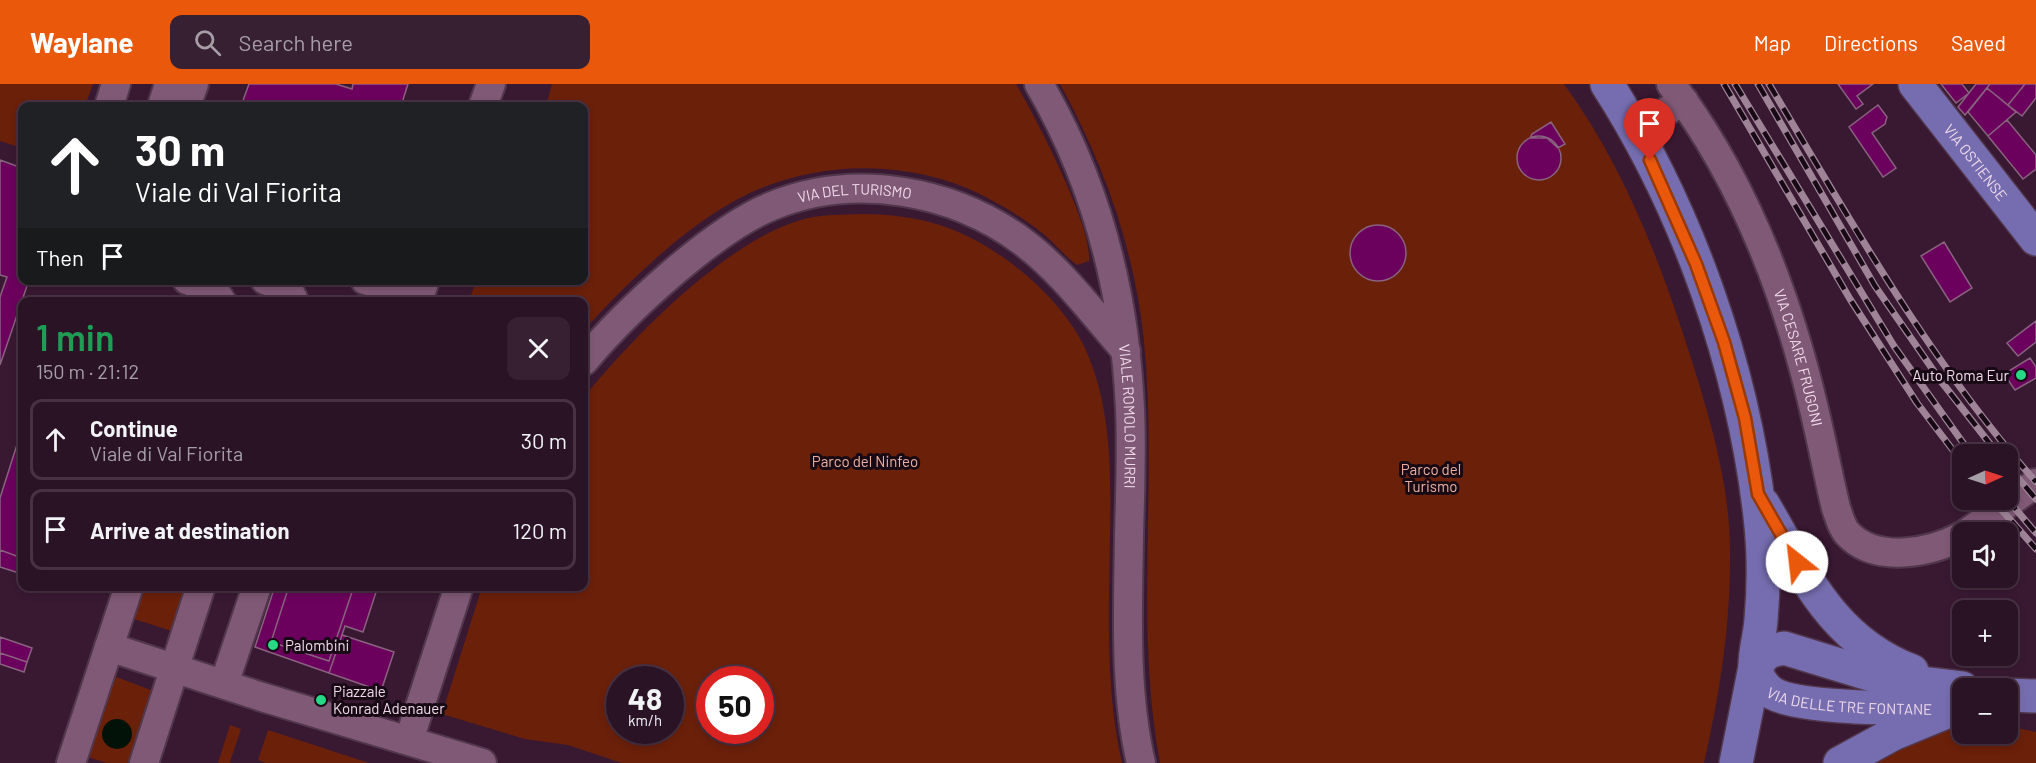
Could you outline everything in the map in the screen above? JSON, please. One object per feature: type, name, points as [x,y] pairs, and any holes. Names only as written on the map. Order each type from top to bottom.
[{"type":"main road","points":[[1607,84],[1634,130],[1682,230],[1713,311],[1745,418],[1758,494],[1763,592],[1755,667]]},
{"type":"main road","name":"VIA OSTIENSE","points":[[1915,84],[2036,239]]},
{"type":"main road","points":[[1758,494],[1814,592],[1839,623],[1880,656],[1952,693]]},
{"type":"main road","name":"VIA DELLE TRE FONTANE","points":[[1736,763],[1755,667],[1767,652],[1785,648],[1885,679],[1952,695]]},
{"type":"main road","name":"VIA DELLE TRE FONTANE","points":[[1755,667],[1762,683],[1770,692],[1794,699],[1854,706],[1952,698]]},
{"type":"main road","points":[[2018,695],[2036,696]]},
{"type":"main road","points":[[1840,763],[1952,701]]},
{"type":"street","points":[[110,102],[116,84]]},
{"type":"street","points":[[163,102],[169,84]]},
{"type":"street","points":[[187,102],[194,84]]},
{"type":"street","points":[[484,102],[491,84]]},
{"type":"street","name":"VIALE ROMOLO MURRI","points":[[1039,84],[1081,168],[1101,224],[1114,274],[1126,351],[1131,411],[1129,650],[1141,763]]},
{"type":"street","points":[[1634,130],[1678,92]]},
{"type":"street","name":"VIA CESARE FRUGONI","points":[[1678,92],[1722,163],[1767,257],[1799,353],[1834,499],[1844,529],[1850,536],[1867,545],[1895,553],[1930,548],[1952,540]]},
{"type":"street","name":"VIA DEL TURISMO","points":[[588,357],[659,286],[732,228],[776,204],[800,197],[831,192],[888,191],[937,198],[990,220],[1024,243],[1054,269],[1126,351]]},
{"type":"street","points":[[732,228],[745,200]]},
{"type":"street","points":[[200,285],[215,291],[219,297]]},
{"type":"street","points":[[276,285],[289,291],[292,297]]},
{"type":"street","points":[[379,285],[416,297]]},
{"type":"street","points":[[1982,522],[2036,483]]},
{"type":"street","points":[[71,763],[127,591]]},
{"type":"street","points":[[144,763],[199,591]]},
{"type":"street","points":[[224,684],[254,591]]},
{"type":"street","points":[[403,739],[411,734],[457,591]]},
{"type":"street","points":[[110,647],[482,763]]},
{"type":"green space","points":[[0,84],[93,84],[86,102],[18,102],[18,147],[0,141]]},
{"type":"green space","points":[[552,84],[1016,84],[1049,145],[1073,198],[1088,245],[1089,261],[1077,265],[1047,237],[1024,220],[990,199],[953,183],[922,174],[890,169],[858,168],[795,177],[764,187],[715,212],[655,259],[588,326],[588,297],[470,297],[475,285],[588,285],[588,102],[547,102]]},
{"type":"green space","name":"Parco del Turismo","points":[[1060,84],[1564,84],[1585,115],[1622,180],[1653,249],[1678,319],[1718,452],[1729,526],[1729,605],[1720,684],[1704,763],[1160,763],[1152,710],[1148,658],[1148,394],[1140,307],[1125,241],[1104,176]]},
{"type":"green space","name":"Parco del Ninfeo","points":[[863,214],[905,217],[941,225],[976,240],[1032,280],[1061,310],[1083,344],[1100,390],[1108,438],[1110,678],[1122,763],[622,763],[568,745],[525,739],[442,714],[481,591],[588,591],[588,392],[655,319],[714,268],[774,230],[811,217]]},
{"type":"green space","points":[[137,591],[190,591],[175,632],[128,617]]},
{"type":"green space","points":[[111,675],[156,692],[132,763],[107,763],[84,756]]},
{"type":"green space","points":[[230,725],[241,729],[230,763],[218,763]]},
{"type":"green space","points":[[1952,727],[1952,744],[2018,744],[2018,728],[2036,732],[2036,763],[1854,763],[1921,733]]},
{"type":"green space","points":[[268,730],[369,763],[266,763],[258,760]]},
{"type":"shaded area","points":[[117,719],[128,723],[132,734],[128,745],[117,749],[106,745],[102,734],[106,723]]},
{"type":"building","points":[[249,84],[336,84],[352,89],[353,84],[408,84],[402,102],[242,102]]},
{"type":"building","points":[[1838,84],[1873,84],[1857,96],[1863,104],[1856,109]]},
{"type":"building","points":[[1941,84],[1962,84],[1969,93],[1956,103]]},
{"type":"building","points":[[1976,84],[1990,84],[1965,115],[1958,107]]},
{"type":"building","points":[[1990,84],[2025,84],[2008,105],[1987,88]]},
{"type":"building","points":[[2025,84],[2036,84],[2036,98],[2022,116],[2008,105]]},
{"type":"building","points":[[1987,88],[2016,112],[1988,136],[1968,112]]},
{"type":"building","points":[[1878,105],[1887,117],[1885,124],[1872,133],[1896,168],[1883,177],[1849,127]]},
{"type":"building","points":[[2007,120],[2036,155],[2036,169],[2023,179],[1988,136]]},
{"type":"building","points":[[1551,122],[1565,144],[1558,148],[1547,138],[1530,138],[1532,134]]},
{"type":"building","points":[[1539,136],[1554,143],[1561,158],[1554,173],[1539,180],[1524,173],[1517,158],[1524,143]]},
{"type":"building","points":[[0,160],[18,167],[18,285],[27,285],[23,297],[18,297],[18,312],[0,365],[0,297],[7,277],[0,275]]},
{"type":"building","points":[[1372,225],[1384,225],[1394,229],[1402,237],[1406,253],[1402,269],[1394,277],[1384,281],[1372,281],[1362,277],[1354,269],[1350,259],[1350,247],[1354,237],[1362,229]]},
{"type":"building","points":[[1944,242],[1972,288],[1950,302],[1921,256]]},
{"type":"building","points":[[2036,321],[2036,342],[2018,356],[2007,343]]},
{"type":"building","name":"Auto Roma Eur","points":[[2030,358],[2036,367],[2036,378],[2015,390],[2004,374]]},
{"type":"building","points":[[18,442],[18,557],[0,550],[0,498]]},
{"type":"building","points":[[0,550],[18,557],[18,573],[0,567]]},
{"type":"building","points":[[273,591],[287,591],[271,642],[329,661],[352,591],[376,591],[363,632],[345,626],[329,673],[255,647]]},
{"type":"building","points":[[287,591],[352,591],[329,661],[271,642]]},
{"type":"building","points":[[342,635],[394,652],[381,691],[329,673]]},
{"type":"building","points":[[0,637],[32,648],[27,662],[0,653]]},
{"type":"building","points":[[0,653],[27,662],[24,672],[0,664]]},
{"type":"railway","points":[[1724,84],[1850,299],[1917,403],[1952,449]]},
{"type":"railway","points":[[1735,84],[1894,346],[1964,444]]},
{"type":"railway","points":[[1758,84],[1875,286],[1940,380],[1990,444]]},
{"type":"railway","points":[[1769,84],[1862,239],[1927,340],[1997,436],[2036,482]]},
{"type":"railway","points":[[2018,478],[2036,499]]},
{"type":"railway","points":[[2002,510],[2036,549]]},
{"type":"railway","points":[[2016,510],[2036,533]]},
{"type":"place","name":"Auto Roma Eur","points":[[2021,375]]},
{"type":"place","name":"Palombini","points":[[273,645]]},
{"type":"place","name":"Piazzale Konrad Adenauer","points":[[321,700]]},
{"type":"route","points":[[1650,160],[1696,264],[1724,342],[1745,418],[1758,494],[1797,562]]}]
